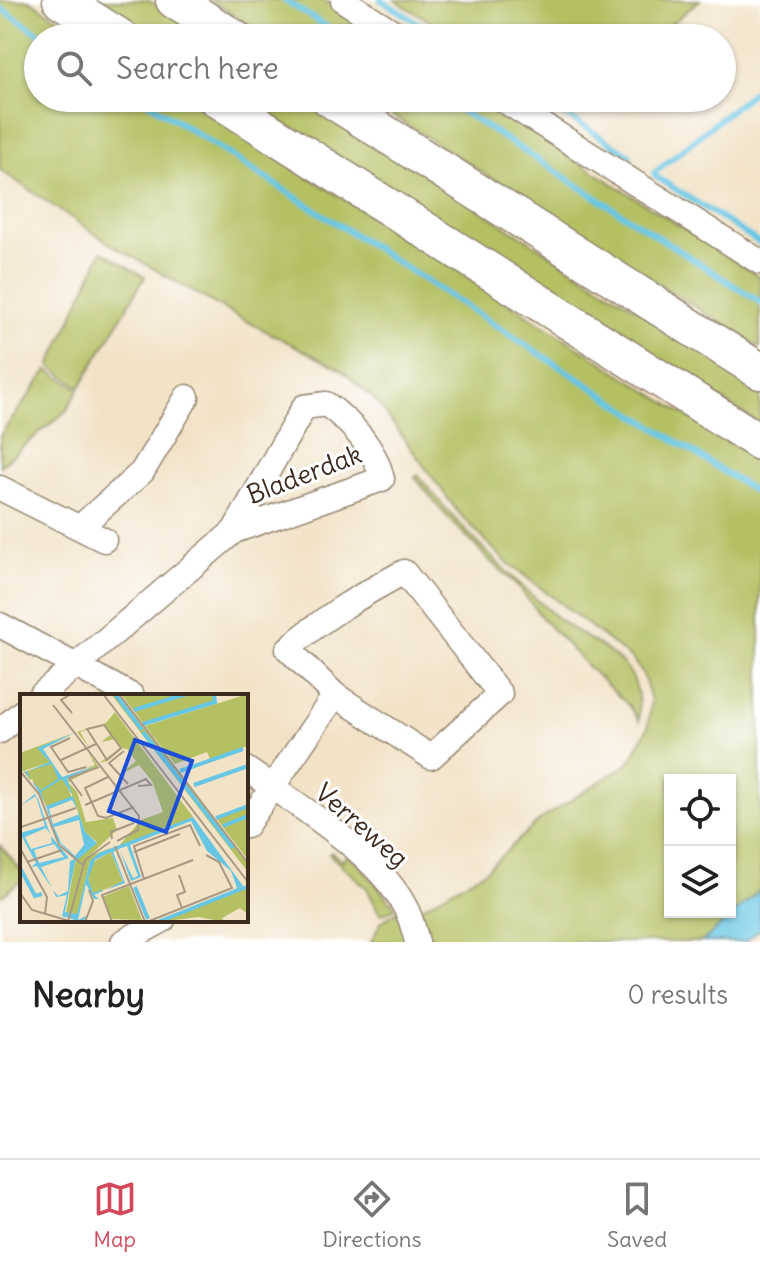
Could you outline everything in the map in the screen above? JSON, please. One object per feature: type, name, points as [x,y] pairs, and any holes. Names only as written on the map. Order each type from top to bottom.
[{"type":"highway","points":[[61,0],[99,24]]},
{"type":"highway","points":[[174,0],[212,24]]},
{"type":"highway","points":[[238,112],[760,442]]},
{"type":"highway","points":[[351,112],[760,371]]},
{"type":"street","points":[[343,0],[381,24]]},
{"type":"street","points":[[522,112],[760,262]]},
{"type":"street","points":[[80,527],[142,472],[187,397]]},
{"type":"street","name":"Bladerdak","points":[[42,694],[234,531],[304,407],[326,404],[376,456],[382,479],[234,531]]},
{"type":"street","points":[[0,488],[104,540]]},
{"type":"street","points":[[404,572],[500,694],[431,757],[335,695],[288,649],[305,633],[404,572]]},
{"type":"street","points":[[0,625],[128,694]]},
{"type":"street","points":[[248,823],[335,695]]},
{"type":"street","points":[[0,731],[20,714]]},
{"type":"street","name":"Verreweg","points":[[248,770],[331,830],[378,869],[406,908],[417,942]]},
{"type":"street","points":[[123,942],[159,922]]},
{"type":"green space","points":[[0,0],[29,0],[67,24],[24,24],[24,112],[206,112],[760,462],[760,890],[736,912],[736,774],[664,774],[664,918],[729,918],[702,942],[427,942],[417,910],[485,871],[541,819],[629,763],[648,727],[651,700],[643,674],[631,658],[503,559],[458,512],[377,402],[340,369],[229,312],[109,243],[0,170]]},
{"type":"green space","points":[[89,0],[148,0],[186,24],[127,24]]},
{"type":"green space","points":[[210,0],[324,0],[362,24],[248,24]]},
{"type":"green space","points":[[395,0],[700,0],[671,24],[434,24]]},
{"type":"green space","points":[[266,112],[325,112],[760,387],[760,424]]},
{"type":"green space","points":[[387,112],[500,112],[760,277],[760,348]]},
{"type":"green space","points":[[102,251],[145,277],[80,387],[50,366]]},
{"type":"green space","points":[[48,370],[79,389],[66,411],[0,466],[0,435]]},
{"type":"green space","points":[[418,475],[466,531],[519,584],[556,617],[623,664],[635,684],[639,721],[629,706],[542,618],[518,586],[441,510],[415,477]]},
{"type":"green space","points":[[0,845],[20,870],[20,882],[2,896]]},
{"type":"green space","points":[[331,852],[342,861],[347,855],[358,863],[396,908],[379,913],[367,888],[329,854]]},
{"type":"green space","points":[[398,911],[410,942],[371,942],[381,922]]},
{"type":"water","points":[[760,890],[760,929],[745,942],[702,942],[729,918],[736,918],[736,912]]},
{"type":"waterway","points":[[284,0],[323,24]]},
{"type":"waterway","points":[[381,0],[420,24]]},
{"type":"waterway","points":[[0,8],[25,24]]},
{"type":"waterway","points":[[736,106],[760,86]]},
{"type":"waterway","points":[[163,112],[760,495]]},
{"type":"waterway","points":[[463,112],[760,302]]},
{"type":"waterway","points":[[561,112],[630,155]]},
{"type":"waterway","points":[[728,112],[654,173],[760,243]]}]
